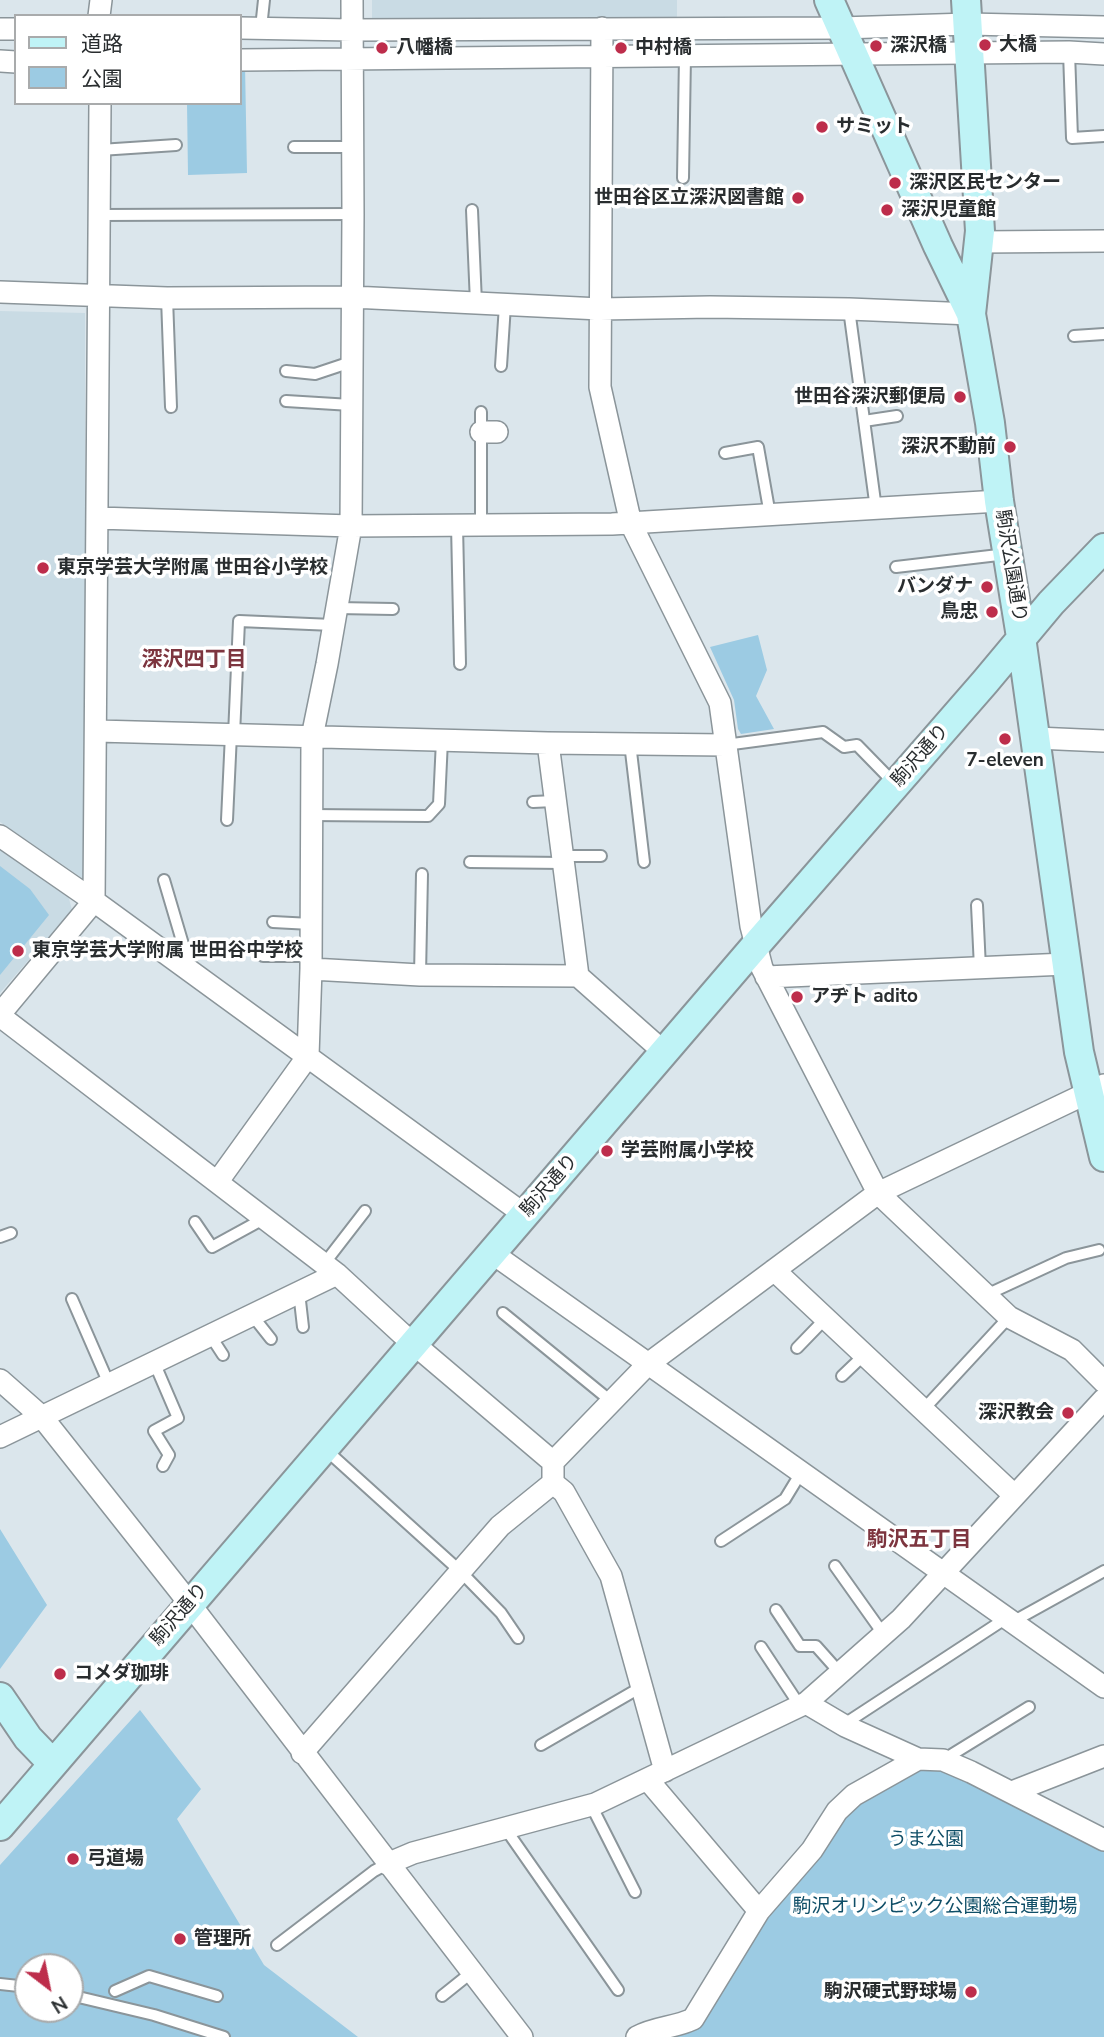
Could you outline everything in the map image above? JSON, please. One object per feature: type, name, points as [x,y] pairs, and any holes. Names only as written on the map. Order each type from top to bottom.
[{"type":"main road","name":"駒沢公園通り","points":[[829,0],[937,246],[971,314],[990,423],[1066,964],[1096,1090],[1104,1157]]},
{"type":"main road","points":[[967,12],[980,242],[971,314]]},
{"type":"main road","name":"駒沢通り","points":[[0,1826],[1021,637],[1104,548]]},
{"type":"main road","points":[[0,1697],[28,1738],[53,1764]]},
{"type":"street","points":[[218,1181],[308,1056],[312,924],[312,737],[351,526],[352,0]]},
{"type":"street","points":[[250,28],[841,28],[967,12],[1104,27]]},
{"type":"street","points":[[602,28],[600,387],[631,524],[720,703],[751,926],[766,976],[878,1193],[1009,1317],[1072,1350],[1104,1382]]},
{"type":"street","points":[[242,60],[1069,52],[1104,54]]},
{"type":"street","points":[[100,105],[94,901],[0,1015],[331,1269],[553,1473],[611,1576],[643,1686],[657,1775],[759,1911]]},
{"type":"street","points":[[980,242],[1104,241]]},
{"type":"street","points":[[0,292],[167,298],[352,297],[600,309],[710,307],[971,314]]},
{"type":"street","points":[[98,518],[351,526],[631,524],[999,501]]},
{"type":"street","points":[[97,731],[725,745]]},
{"type":"street","points":[[1035,738],[1104,741]]},
{"type":"street","points":[[548,743],[544,802],[564,860],[578,976]]},
{"type":"street","points":[[0,836],[191,971],[525,1215]]},
{"type":"street","points":[[311,963],[419,975],[578,976],[665,1053]]},
{"type":"street","points":[[766,976],[1066,964]]},
{"type":"street","points":[[302,1753],[500,1525],[553,1473],[612,1402],[649,1364],[878,1193],[1096,1090]]},
{"type":"street","points":[[492,1253],[1104,1687]]},
{"type":"street","points":[[0,1437],[299,1293],[331,1269]]},
{"type":"street","points":[[774,1270],[1014,1495]]},
{"type":"street","points":[[0,1380],[42,1417],[522,2037]]},
{"type":"street","points":[[387,1864],[413,1853],[591,1805],[806,1703],[884,1635],[1104,1399]]},
{"type":"street","points":[[806,1703],[845,1726],[918,1759],[943,1760],[1104,1839]]},
{"type":"street","points":[[1012,1792],[1104,1756]]},
{"type":"street","points":[[637,2037],[651,2029],[680,2025],[693,2019],[759,1911],[812,1850],[837,1811],[854,1795],[918,1759]]},
{"type":"lane","points":[[250,28],[264,0]]},
{"type":"lane","points":[[1069,52],[1072,138],[1104,136]]},
{"type":"lane","points":[[682,178],[685,57]]},
{"type":"lane","points":[[100,150],[177,145]]},
{"type":"lane","points":[[294,147],[353,147]]},
{"type":"lane","points":[[472,211],[475,303]]},
{"type":"lane","points":[[100,215],[353,214]]},
{"type":"lane","points":[[167,298],[171,407]]},
{"type":"lane","points":[[500,366],[505,305]]},
{"type":"lane","points":[[849,309],[876,509]]},
{"type":"lane","points":[[1074,336],[1104,334]]},
{"type":"lane","points":[[286,372],[315,374],[351,362]]},
{"type":"lane","points":[[286,401],[351,405]]},
{"type":"lane","points":[[864,421],[897,416]]},
{"type":"lane","points":[[481,526],[487,425]]},
{"type":"lane","points":[[724,453],[758,447],[770,515]]},
{"type":"lane","points":[[457,525],[460,664]]},
{"type":"lane","points":[[896,567],[1007,554]]},
{"type":"lane","points":[[227,820],[239,621],[335,616],[393,609]]},
{"type":"lane","points":[[725,745],[823,732],[844,747],[856,745],[896,785]]},
{"type":"lane","points":[[310,815],[428,816],[439,804],[442,740]]},
{"type":"lane","points":[[630,743],[644,862]]},
{"type":"lane","points":[[470,862],[564,860],[601,856]]},
{"type":"lane","points":[[419,975],[422,874]]},
{"type":"lane","points":[[164,880],[191,971]]},
{"type":"lane","points":[[977,905],[980,968]]},
{"type":"lane","points":[[272,922],[312,924]]},
{"type":"lane","points":[[263,956],[311,963]]},
{"type":"lane","points":[[331,1269],[365,1211]]},
{"type":"lane","points":[[195,1222],[212,1247],[265,1218]]},
{"type":"lane","points":[[0,1237],[12,1233]]},
{"type":"lane","points":[[986,1295],[1066,1258],[1099,1250]]},
{"type":"lane","points":[[299,1293],[303,1327]]},
{"type":"lane","points":[[72,1299],[109,1384]]},
{"type":"lane","points":[[503,1313],[612,1402]]},
{"type":"lane","points":[[252,1315],[271,1339]]},
{"type":"lane","points":[[923,1410],[1009,1317]]},
{"type":"lane","points":[[797,1348],[826,1318]]},
{"type":"lane","points":[[210,1335],[223,1355]]},
{"type":"lane","points":[[842,1376],[864,1355]]},
{"type":"lane","points":[[154,1363],[178,1418],[154,1430],[169,1455],[163,1466]]},
{"type":"lane","points":[[325,1449],[460,1572],[501,1613],[518,1638]]},
{"type":"lane","points":[[721,1541],[785,1499],[802,1471]]},
{"type":"lane","points":[[835,1566],[884,1635]]},
{"type":"lane","points":[[845,1726],[1011,1619],[1104,1571]]},
{"type":"lane","points":[[776,1610],[800,1646],[816,1646],[839,1673]]},
{"type":"lane","points":[[761,1647],[796,1700],[806,1703]]},
{"type":"lane","points":[[541,1745],[643,1686]]},
{"type":"lane","points":[[943,1760],[1029,1707]]},
{"type":"lane","points":[[591,1805],[635,1892]]},
{"type":"lane","points":[[505,1828],[618,1990]]},
{"type":"lane","points":[[277,1945],[387,1864]]},
{"type":"lane","points":[[442,1996],[472,1972]]},
{"type":"lane","points":[[115,1991],[149,1976],[217,1996]]},
{"type":"lane","points":[[84,1998],[154,2015],[224,2037]]},
{"type":"shaded area","points":[[372,0],[677,0],[677,19],[372,18]]},
{"type":"shaded area","name":"東京学芸大学附属 世田谷小学校","points":[[0,311],[85,313],[85,880],[0,822]]},
{"type":"shaded area","name":"東京学芸大学附属 世田谷中学校","points":[[0,847],[68,895],[72,910],[0,993]]},
{"type":"green space","points":[[242,65],[245,65],[247,173],[188,175],[187,105],[242,105]]},
{"type":"green space","points":[[758,635],[767,670],[756,696],[774,729],[741,734],[734,700],[710,647]]},
{"type":"green space","points":[[0,866],[30,889],[49,915],[0,975]]},
{"type":"green space","points":[[0,1529],[47,1605],[0,1669]]},
{"type":"green space","points":[[140,1710],[201,1789],[177,1819],[264,1965],[358,2037],[0,2037],[0,1865]]},
{"type":"green space","name":"駒沢オリンピック公園総合運動場","points":[[919,1768],[950,1769],[1104,1847],[1104,2037],[666,2037],[787,1880],[854,1803]]},
{"type":"place","name":"大橋","points":[[985,45]]},
{"type":"place","name":"深沢橋","points":[[876,46]]},
{"type":"place","name":"八幡橋","points":[[382,48]]},
{"type":"place","name":"中村橋","points":[[621,48]]},
{"type":"place","name":"サミット","points":[[822,127]]},
{"type":"place","name":"深沢区民センター","points":[[895,183]]},
{"type":"place","name":"世田谷区立深沢図書館","points":[[798,198]]},
{"type":"place","name":"深沢児童館","points":[[887,210]]},
{"type":"place","name":"世田谷深沢郵便局","points":[[960,397]]},
{"type":"place","name":"深沢不動前","points":[[1010,447]]},
{"type":"place","name":"東京学芸大学附属 世田谷小学校","points":[[43,568]]},
{"type":"place","name":"バンダナ","points":[[987,587]]},
{"type":"place","name":"鳥忠","points":[[992,612]]},
{"type":"place","name":"7-eleven","points":[[1005,739]]},
{"type":"place","name":"東京学芸大学附属 世田谷中学校","points":[[18,951]]},
{"type":"place","name":"アヂト adito","points":[[797,997]]},
{"type":"place","name":"学芸附属小学校","points":[[607,1151]]},
{"type":"place","name":"深沢教会","points":[[1068,1413]]},
{"type":"place","name":"コメダ珈琲","points":[[60,1674]]},
{"type":"place","name":"弓道場","points":[[73,1859]]},
{"type":"place","name":"管理所","points":[[180,1939]]},
{"type":"place","name":"駒沢硬式野球場","points":[[971,1992]]},
{"type":"district","name":"深沢四丁目","points":[[194,661]]},
{"type":"district","name":"駒沢五丁目","points":[[919,1541]]},
{"type":"park label","name":"うま公園","points":[[926,1840]]}]
